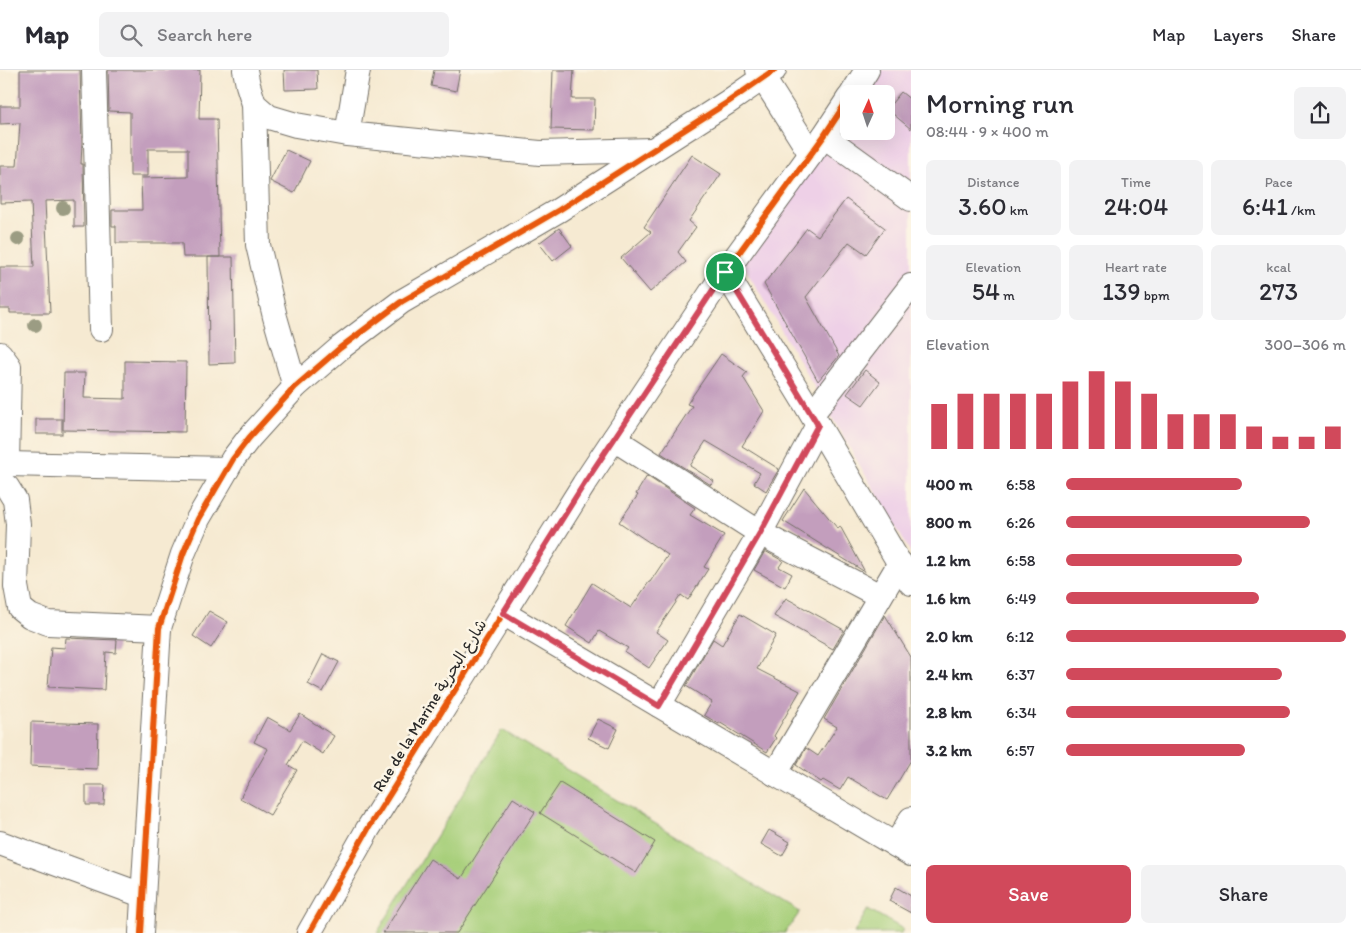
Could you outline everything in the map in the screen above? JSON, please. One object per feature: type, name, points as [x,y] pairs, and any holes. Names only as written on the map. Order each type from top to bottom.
[{"type":"street","points":[[94,70],[101,329]]},
{"type":"street","points":[[245,70],[254,104],[258,245],[275,317],[295,388]]},
{"type":"street","points":[[347,134],[358,70]]},
{"type":"street","points":[[858,85],[867,70]]},
{"type":"street","points":[[141,933],[159,628],[183,554],[198,519],[227,469],[249,438],[295,388],[340,348],[401,302],[559,210],[638,161],[652,150],[728,102],[765,73],[817,145],[911,199]]},
{"type":"street","points":[[254,104],[268,117],[281,122],[347,134],[540,153],[652,150]]},
{"type":"street","name":"Rue de la Marine شارع البحرية","points":[[309,933],[368,829],[614,440],[725,272],[840,111]]},
{"type":"street","points":[[725,272],[905,573],[880,596],[775,774]]},
{"type":"street","points":[[659,706],[760,533],[815,420],[911,286]]},
{"type":"street","points":[[0,354],[9,366],[2,473],[6,487],[15,500],[18,524],[16,586],[20,608],[30,616],[48,623],[159,628]]},
{"type":"street","points":[[614,440],[760,533],[880,596]]},
{"type":"street","points":[[2,473],[227,469]]},
{"type":"street","points":[[503,613],[903,850],[911,819]]},
{"type":"street","points":[[0,843],[142,895]]},
{"type":"shaded area","points":[[878,70],[911,70],[911,553],[738,256],[840,121],[840,140],[895,140],[895,85],[867,85]]},
{"type":"green space","points":[[502,730],[800,912],[785,933],[377,933]]},
{"type":"green space","points":[[868,909],[903,929],[901,933],[854,933]]},
{"type":"building","points":[[20,70],[80,70],[84,227],[74,227],[74,200],[45,201],[50,313],[10,313],[10,309],[0,309],[0,267],[34,267],[31,202],[0,203],[0,166],[17,166],[20,123],[0,124],[0,106],[20,106]]},
{"type":"building","points":[[108,70],[200,70],[199,119],[217,119],[220,257],[183,257],[182,243],[116,243],[116,226],[112,226],[112,210],[142,210],[141,178],[188,177],[188,149],[148,149],[148,176],[130,176],[130,112],[109,111]]},
{"type":"building","points":[[284,70],[317,70],[318,89],[285,90]]},
{"type":"building","points":[[434,70],[460,70],[456,91],[431,86]]},
{"type":"building","points":[[553,70],[574,70],[572,99],[595,99],[594,130],[551,129]]},
{"type":"building","points":[[901,92],[911,100],[911,129],[895,116],[895,99]]},
{"type":"building","points":[[286,150],[310,161],[294,193],[270,181]]},
{"type":"building","points":[[692,155],[721,174],[689,221],[696,227],[678,252],[686,262],[650,292],[621,258],[651,232],[644,227]]},
{"type":"building","points":[[846,199],[885,228],[866,254],[849,242],[806,297],[839,356],[818,381],[764,284],[807,228],[818,236]]},
{"type":"building","points":[[559,228],[572,246],[553,261],[539,243]]},
{"type":"building","points":[[208,257],[233,257],[235,363],[209,364]]},
{"type":"building","points":[[721,354],[747,372],[743,377],[764,411],[742,446],[779,469],[766,491],[754,483],[760,473],[706,441],[690,466],[714,481],[711,485],[661,453],[692,406],[687,404]]},
{"type":"building","points":[[125,361],[186,362],[185,432],[63,430],[64,373],[85,373],[84,398],[125,399]]},
{"type":"building","points":[[865,370],[880,382],[863,405],[847,394]]},
{"type":"building","points":[[36,419],[62,419],[62,434],[36,434]]},
{"type":"building","points":[[647,476],[695,508],[690,515],[724,535],[704,567],[708,569],[688,600],[681,595],[656,632],[668,640],[649,668],[625,652],[628,648],[599,631],[592,643],[566,626],[592,583],[631,608],[668,555],[619,522],[638,495],[636,494]]},
{"type":"building","points":[[804,488],[838,529],[840,526],[865,572],[783,521]]},
{"type":"building","points":[[765,551],[783,561],[779,567],[792,574],[785,587],[754,570]]},
{"type":"building","points":[[786,598],[844,630],[833,649],[774,616]]},
{"type":"building","points":[[209,611],[228,622],[211,648],[193,636]]},
{"type":"building","points":[[740,614],[776,635],[757,669],[800,691],[767,752],[719,722],[719,724],[704,715],[712,702],[686,686],[713,639],[722,645]]},
{"type":"building","points":[[885,615],[911,657],[911,760],[887,800],[848,777],[840,790],[823,780],[821,782],[796,765],[806,748],[818,756],[837,727],[824,719]]},
{"type":"building","points":[[66,638],[117,640],[116,653],[106,652],[104,690],[48,687],[51,647],[65,648]]},
{"type":"building","points":[[323,654],[339,662],[323,692],[308,684]]},
{"type":"building","points":[[300,714],[334,736],[323,754],[302,741],[288,765],[297,770],[270,815],[240,798],[268,749],[254,742],[267,717],[290,730]]},
{"type":"building","points":[[598,719],[618,729],[609,748],[588,738]]},
{"type":"building","points":[[31,722],[98,724],[97,769],[30,766]]},
{"type":"building","points":[[560,783],[655,842],[636,873],[540,813]]},
{"type":"building","points":[[86,785],[105,785],[104,805],[86,805]]},
{"type":"building","points":[[513,798],[535,812],[457,933],[383,933],[430,859],[461,879]]},
{"type":"building","points":[[769,830],[790,842],[782,856],[761,844]]},
{"type":"building","points":[[896,887],[911,896],[911,913],[889,901]]},
{"type":"cycle path","points":[[141,933],[159,628],[183,554],[198,519],[233,459],[249,438],[295,387],[340,348],[401,302],[559,210],[728,102],[774,70]]},
{"type":"cycle path","points":[[309,933],[368,829],[584,484],[725,272],[840,112]]},
{"type":"route","points":[[725,272],[818,425],[760,533],[659,706],[503,613],[584,484],[725,272]]}]
